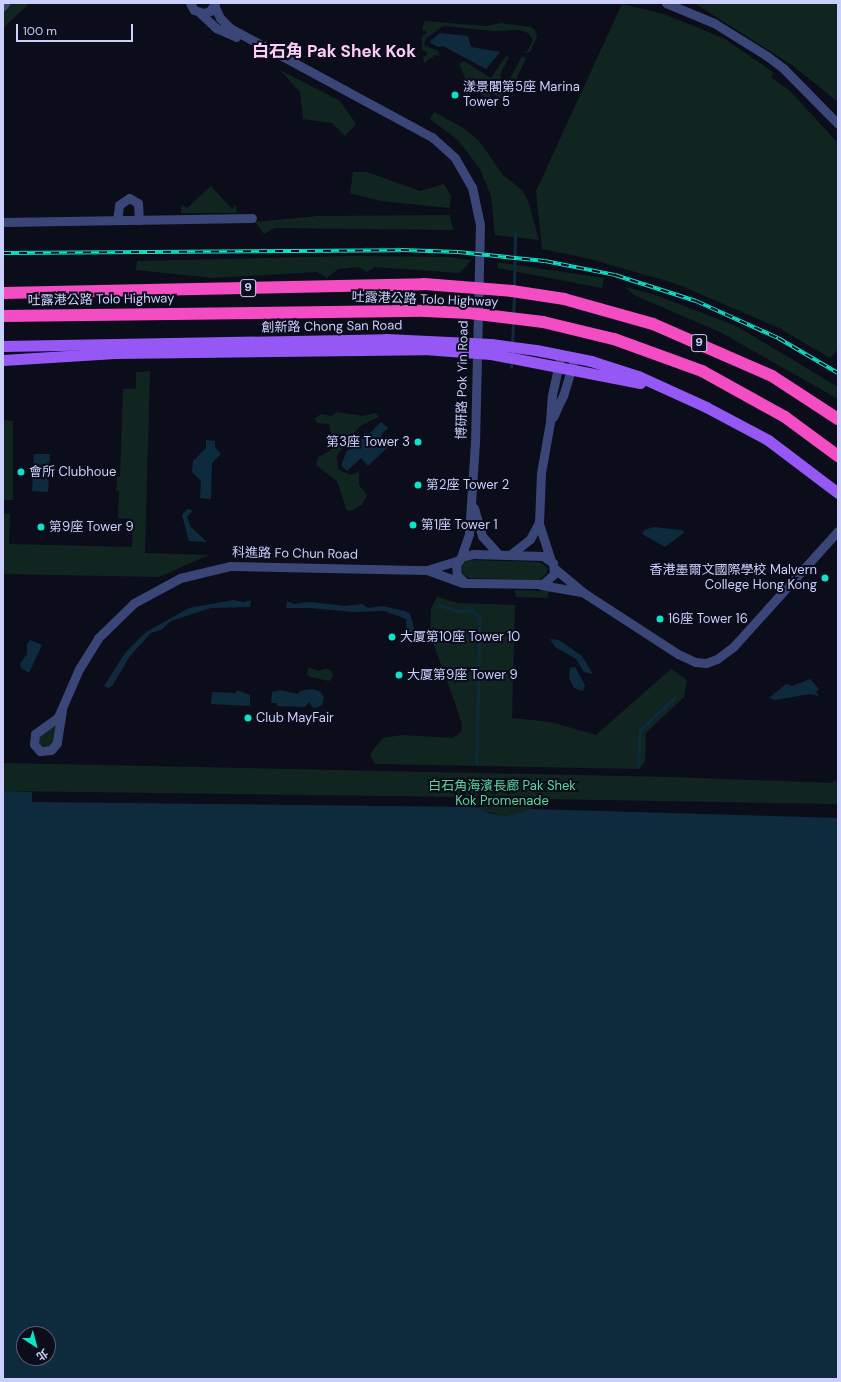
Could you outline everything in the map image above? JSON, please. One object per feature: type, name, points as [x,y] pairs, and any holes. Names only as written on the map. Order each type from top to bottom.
[{"type":"highway","name":"吐露港公路 Tolo Highway","points":[[3,293],[389,284],[494,288],[547,296],[654,324],[772,376],[838,419]]},
{"type":"highway","name":"吐露港公路 Tolo Highway","points":[[3,316],[368,311],[493,315],[543,322],[614,339],[702,371],[785,417],[838,456]]},
{"type":"main road","name":"創新路 Chong San Road","points":[[3,346],[386,339],[491,349],[534,362],[559,366],[573,363]]},
{"type":"main road","name":"創新路 Chong San Road","points":[[3,360],[115,353],[387,349],[536,350],[561,354],[573,363],[654,385],[743,425],[788,454],[838,493]]},
{"type":"street","name":"博研路 Pok Yin Road","points":[[190,3],[194,10],[200,13],[216,28],[266,48]]},
{"type":"street","points":[[666,3],[714,23],[767,56],[784,69],[838,124]]},
{"type":"street","points":[[200,13],[207,12],[214,4]]},
{"type":"street","name":"博研路 Pok Yin Road","points":[[214,4],[218,15],[226,25],[423,132],[440,143],[461,166],[472,187],[480,224],[475,442],[473,492],[469,534],[460,559]]},
{"type":"street","points":[[117,220],[119,205],[130,198],[138,203],[139,220]]},
{"type":"street","points":[[3,222],[252,218]]},
{"type":"street","points":[[540,584],[551,579],[553,565],[539,523],[541,473],[550,422],[552,395],[561,354]]},
{"type":"street","points":[[550,422],[563,396],[573,363]]},
{"type":"street","name":"博研路 Pok Yin Road","points":[[473,492],[480,532],[498,554]]},
{"type":"street","points":[[511,554],[530,539],[539,523]]},
{"type":"street","name":"科進路 Fo Chun Road","points":[[427,570],[474,554],[536,554],[553,565],[584,593],[678,654],[695,662],[706,663],[717,659],[734,646],[838,531]]},
{"type":"street","points":[[460,559],[456,567],[457,575],[461,581],[470,584]]},
{"type":"street","name":"科進路 Fo Chun Road","points":[[62,710],[78,670],[98,638],[134,603],[180,578],[230,566],[427,570],[470,584],[540,584],[584,593]]},
{"type":"green space","points":[[6,3],[30,3],[3,28],[3,9]]},
{"type":"green space","points":[[694,3],[838,3],[838,102],[792,65]]},
{"type":"green space","points":[[622,4],[664,14],[725,39],[774,73],[771,77],[790,91],[836,141],[838,138],[838,349],[830,358],[779,328],[677,284],[590,259],[542,249],[536,191]]},
{"type":"green space","points":[[424,21],[486,26],[501,23],[530,27],[534,29],[537,37],[530,52],[523,53],[528,50],[533,40],[528,33],[519,30],[495,31],[443,26],[426,39],[424,45],[438,51],[440,56],[433,55],[433,58],[430,58],[424,64],[423,55],[426,57],[427,52],[422,50],[422,36],[427,33],[425,30],[422,31]]},
{"type":"green space","points":[[506,56],[509,57],[500,75],[502,81],[507,84],[522,56],[526,58],[504,107],[500,105],[503,99],[491,94],[489,99],[470,89],[459,64],[464,61],[491,78]]},
{"type":"green space","points":[[280,70],[340,101],[356,124],[345,136],[332,123],[303,119],[300,92]]},
{"type":"green space","points":[[434,112],[465,129],[479,141],[503,175],[522,190],[528,201],[539,240],[495,235],[491,196],[480,169],[458,140],[430,119]]},
{"type":"green space","points":[[353,172],[367,172],[420,191],[444,184],[451,196],[450,208],[381,201],[350,193]]},
{"type":"green space","points":[[211,186],[232,209],[236,205],[237,213],[181,213],[181,205],[187,208]]},
{"type":"green space","points":[[450,215],[453,230],[275,228],[264,234],[255,222],[317,216]]},
{"type":"green space","points":[[354,256],[447,257],[471,260],[460,273],[375,267],[367,272],[358,267],[338,269],[327,278],[317,272],[213,278],[136,270],[137,261]]},
{"type":"green space","points":[[497,262],[604,278],[602,288],[498,268]]},
{"type":"green space","points":[[625,287],[653,294],[736,326],[838,387],[838,399],[722,333],[634,295]]},
{"type":"green space","points":[[150,371],[145,553],[209,555],[159,577],[3,574],[3,513],[10,514],[9,544],[132,547],[133,519],[118,518],[119,491],[116,491],[117,477],[120,477],[123,389],[136,389],[136,372]]},
{"type":"green space","points":[[337,412],[363,416],[376,413],[379,417],[360,426],[337,455],[338,469],[350,475],[359,472],[359,485],[367,495],[362,505],[353,510],[347,511],[337,481],[316,465],[318,457],[330,451],[333,444],[329,424],[317,423],[315,418],[321,414],[332,416]]},
{"type":"green space","points":[[3,420],[13,421],[13,500],[3,500]]},
{"type":"green space","points":[[470,560],[540,562],[547,567],[547,573],[539,580],[469,578],[463,574],[461,568],[464,562]]},
{"type":"green space","points":[[514,590],[548,591],[548,598],[516,597]]},
{"type":"green space","points":[[437,597],[458,603],[515,605],[512,718],[551,722],[596,735],[671,669],[687,680],[684,697],[646,733],[645,762],[639,769],[375,764],[370,754],[383,738],[402,735],[453,738],[461,732],[462,724],[430,634],[431,608]]},
{"type":"green space","points":[[308,667],[319,671],[326,668],[333,673],[332,678],[329,681],[310,677],[307,675]]},
{"type":"green space","points":[[58,722],[54,740],[50,746],[40,745],[38,737]]},
{"type":"green space","name":"白石角海濱長廊 Pak Shek Kok Promenade","points":[[3,763],[671,777],[833,783],[833,781],[838,781],[838,804],[543,799],[530,809],[506,816],[480,810],[463,797],[3,791]]},
{"type":"water","points":[[440,33],[468,36],[471,47],[500,52],[486,69],[443,46],[438,47],[429,42]]},
{"type":"water","points":[[381,422],[388,428],[381,435],[390,445],[368,466],[361,458],[347,471],[341,465],[347,451],[358,444],[364,433],[369,434]]},
{"type":"water","points":[[206,440],[215,441],[215,447],[221,454],[212,463],[211,499],[200,498],[201,481],[192,472],[193,461],[206,448]]},
{"type":"water","points":[[34,454],[50,454],[48,492],[32,491]]},
{"type":"water","points":[[187,509],[193,510],[187,517],[191,527],[207,542],[189,541],[182,515]]},
{"type":"water","points":[[654,527],[681,530],[685,532],[665,547],[642,534],[644,530]]},
{"type":"water","points":[[233,600],[243,602],[251,600],[250,607],[211,608],[171,621],[161,630],[151,633],[130,656],[112,686],[108,688],[104,686],[125,653],[146,632],[189,608]]},
{"type":"water","points":[[287,601],[294,604],[309,602],[346,606],[362,604],[368,608],[382,606],[405,611],[410,614],[414,628],[412,635],[407,636],[406,619],[384,611],[353,612],[310,608],[286,608]]},
{"type":"water","points":[[550,639],[559,640],[582,656],[593,674],[584,672],[576,659],[555,647]]},
{"type":"water","points":[[30,640],[42,645],[29,673],[21,668],[20,664],[27,654],[27,644]]},
{"type":"water","points":[[575,667],[585,685],[583,691],[574,688],[569,678],[570,668]]},
{"type":"water","points":[[810,679],[819,689],[816,692],[819,696],[809,694],[776,700],[769,698],[786,684],[792,686]]},
{"type":"water","points":[[311,689],[319,691],[324,697],[322,705],[316,708],[312,707],[309,702],[305,707],[277,706],[277,703],[271,703],[272,692],[280,690],[298,694],[300,691]]},
{"type":"water","points":[[237,690],[250,695],[250,706],[211,704],[212,692],[236,693]]},
{"type":"water","points":[[3,791],[32,792],[32,802],[475,807],[489,813],[506,816],[530,809],[838,818],[838,1379],[3,1379]]},
{"type":"waterway","points":[[514,288],[515,232]]},
{"type":"waterway","points":[[513,316],[514,295]]},
{"type":"waterway","points":[[512,344],[513,323]]},
{"type":"waterway","points":[[511,367],[512,361]]},
{"type":"waterway","points":[[439,605],[459,611],[471,610],[480,617],[477,763]]},
{"type":"waterway","points":[[638,766],[640,730],[674,698]]},
{"type":"railway","points":[[3,253],[401,250],[458,252],[545,261],[615,275],[696,301],[778,338],[838,373]]},
{"type":"place","name":"漾景閣第5座 Marina Tower 5","points":[[455,95]]},
{"type":"place","name":"第3座 Tower 3","points":[[418,442]]},
{"type":"place","name":"會所 Clubhoue","points":[[21,472]]},
{"type":"place","name":"第2座 Tower 2","points":[[418,485]]},
{"type":"place","name":"第1座 Tower 1","points":[[413,525]]},
{"type":"place","name":"第9座 Tower 9","points":[[41,527]]},
{"type":"place","name":"香港墨爾文國際學校 Malvern College Hong Kong","points":[[825,578]]},
{"type":"place","name":"16座 Tower 16","points":[[660,619]]},
{"type":"place","name":"大厦第10座 Tower 10","points":[[392,637]]},
{"type":"place","name":"大厦第9座 Tower 9","points":[[399,675]]},
{"type":"place","name":"Club MayFair","points":[[248,718]]},
{"type":"district","name":"白石角 Pak Shek Kok","points":[[334,52]]}]
